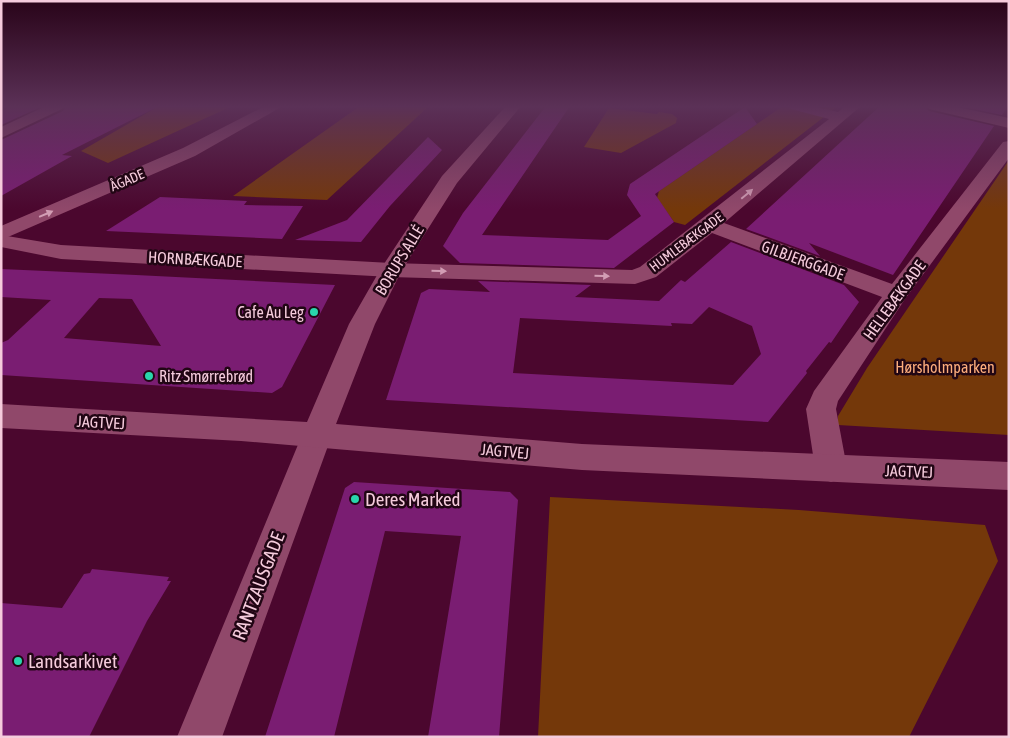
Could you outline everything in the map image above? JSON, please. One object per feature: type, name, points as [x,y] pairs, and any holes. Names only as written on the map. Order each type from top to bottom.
[{"type":"street","name":"ÅGADE","points":[[1,217],[158,152],[181,140]]},
{"type":"street","name":"ÅGADE","points":[[1,234],[189,152],[211,140]]},
{"type":"street","name":"BORUPS ALLÉ","points":[[317,435],[362,324],[390,270],[449,180],[484,140]]},
{"type":"street","name":"HUMLEBÆKGADE","points":[[390,270],[635,277],[648,272],[710,226],[812,140]]},
{"type":"street","name":"HELLEBÆKGADE","points":[[831,468],[821,410],[824,399],[897,294],[1009,146]]},
{"type":"street","name":"GILBJERGGADE","points":[[710,226],[897,294]]},
{"type":"street","name":"HORNBÆKGADE","points":[[1,241],[61,252],[390,270]]},
{"type":"street","name":"JAGTVEJ","points":[[1,416],[317,435],[534,453],[1009,476]]},
{"type":"street","name":"RANTZAUSGADE","points":[[199,737],[317,435]]},
{"type":"green space","points":[[99,140],[157,140],[108,163],[81,151]]},
{"type":"green space","points":[[311,140],[392,140],[327,200],[233,196]]},
{"type":"green space","points":[[588,140],[644,140],[621,153],[584,147]]},
{"type":"green space","points":[[733,140],[794,140],[685,225],[674,222],[657,198],[659,191]]},
{"type":"green space","name":"Hørsholmparken","points":[[1009,160],[1009,435],[838,425],[838,416],[867,368]]},
{"type":"green space","points":[[550,497],[799,510],[985,525],[998,561],[909,737],[538,737]]},
{"type":"building","points":[[1,140],[91,140],[62,155],[72,156],[1,196]]},
{"type":"building","points":[[425,140],[432,140],[442,150],[390,206],[361,242],[295,240],[347,220]]},
{"type":"building","points":[[519,140],[547,140],[482,235],[608,240],[641,216],[627,195],[630,184],[695,140],[733,140],[655,194],[674,222],[614,268],[460,263],[443,246],[463,213]]},
{"type":"building","points":[[842,140],[984,140],[893,275],[809,243],[820,256],[746,229]]},
{"type":"building","points":[[160,197],[247,201],[244,205],[303,206],[282,239],[106,231]]},
{"type":"building","points":[[731,242],[844,285],[859,302],[831,343],[829,342],[768,422],[386,400],[421,293],[429,289],[490,292],[478,281],[591,285],[575,297],[659,301],[681,280],[685,282]],"holes":[[[709,307],[752,326],[761,354],[733,385],[513,373],[520,318],[672,326],[671,323],[692,324]]]},
{"type":"building","points":[[1,269],[335,285],[282,387],[272,393],[1,375],[1,343],[8,340],[51,300],[1,297]],"holes":[[[99,298],[132,299],[161,346],[64,338]]]},
{"type":"building","points":[[354,482],[510,492],[518,500],[499,737],[428,737],[461,536],[385,531],[334,737],[265,737],[345,488]]},
{"type":"building","points":[[92,569],[169,577],[167,581],[171,581],[147,621],[89,737],[1,737],[1,603],[62,608],[84,574],[90,573]]},
{"type":"place","name":"Cafe Au Leg","points":[[314,312]]},
{"type":"place","name":"Ritz Smørrebrød","points":[[149,376]]},
{"type":"place","name":"Deres Marked","points":[[355,499]]},
{"type":"place","name":"Landsarkivet","points":[[18,661]]}]
